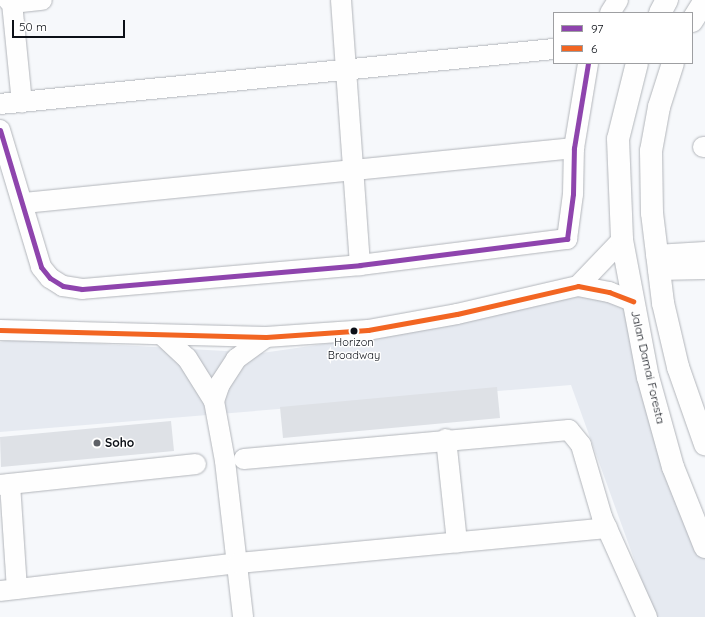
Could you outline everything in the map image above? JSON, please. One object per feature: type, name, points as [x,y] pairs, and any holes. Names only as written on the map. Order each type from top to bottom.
[{"type":"main road","points":[[661,12],[667,0]]},
{"type":"main road","points":[[693,19],[705,0]]},
{"type":"main road","points":[[637,64],[671,68],[651,151],[652,213],[657,263],[678,367],[705,444]]},
{"type":"main road","name":"Jalan Damai Foresta","points":[[637,64],[618,139],[622,240],[648,377],[674,467],[705,547]]},
{"type":"main road","points":[[648,377],[678,367]]},
{"type":"street","points":[[22,103],[10,2],[42,0]]},
{"type":"street","points":[[341,0],[344,70],[355,170],[360,265]]},
{"type":"street","points":[[611,12],[618,0]]},
{"type":"street","points":[[0,104],[553,49]]},
{"type":"street","points":[[0,130],[24,203],[41,267],[50,278],[76,288],[360,265],[565,241],[569,232],[574,148],[588,64]]},
{"type":"street","points":[[24,203],[574,148]]},
{"type":"street","points":[[578,286],[622,240]]},
{"type":"street","points":[[657,263],[704,261]]},
{"type":"street","points":[[0,330],[266,337],[368,330],[457,314],[578,286],[609,292],[633,301]]},
{"type":"street","points":[[162,335],[191,364],[214,401],[225,461],[243,617]]},
{"type":"street","points":[[214,401],[220,384],[236,359],[266,337]]},
{"type":"street","points":[[244,459],[446,439],[569,430],[581,445],[607,528],[647,617]]},
{"type":"street","points":[[446,439],[457,542]]},
{"type":"street","points":[[196,464],[5,485],[8,590],[238,564],[607,528]]},
{"type":"shaded area","name":"Horizon Broadway","points":[[620,286],[705,551],[705,617],[655,617],[571,385],[0,432],[0,342],[13,339],[262,353],[420,330]]},
{"type":"building","points":[[497,387],[500,418],[283,438],[280,407]]},
{"type":"building","points":[[171,421],[174,451],[1,467],[0,437]]},
{"type":"transit line","name":"97","points":[[0,130],[41,267],[50,278],[63,286],[82,289],[360,265],[567,239],[573,194],[574,148],[588,64]]},
{"type":"transit line","name":"6","points":[[0,330],[266,337],[368,330],[457,314],[578,286],[609,292],[633,301]]},
{"type":"place","name":"Horizon Broadway","points":[[354,331]]},
{"type":"place","name":"Soho","points":[[97,443]]}]
